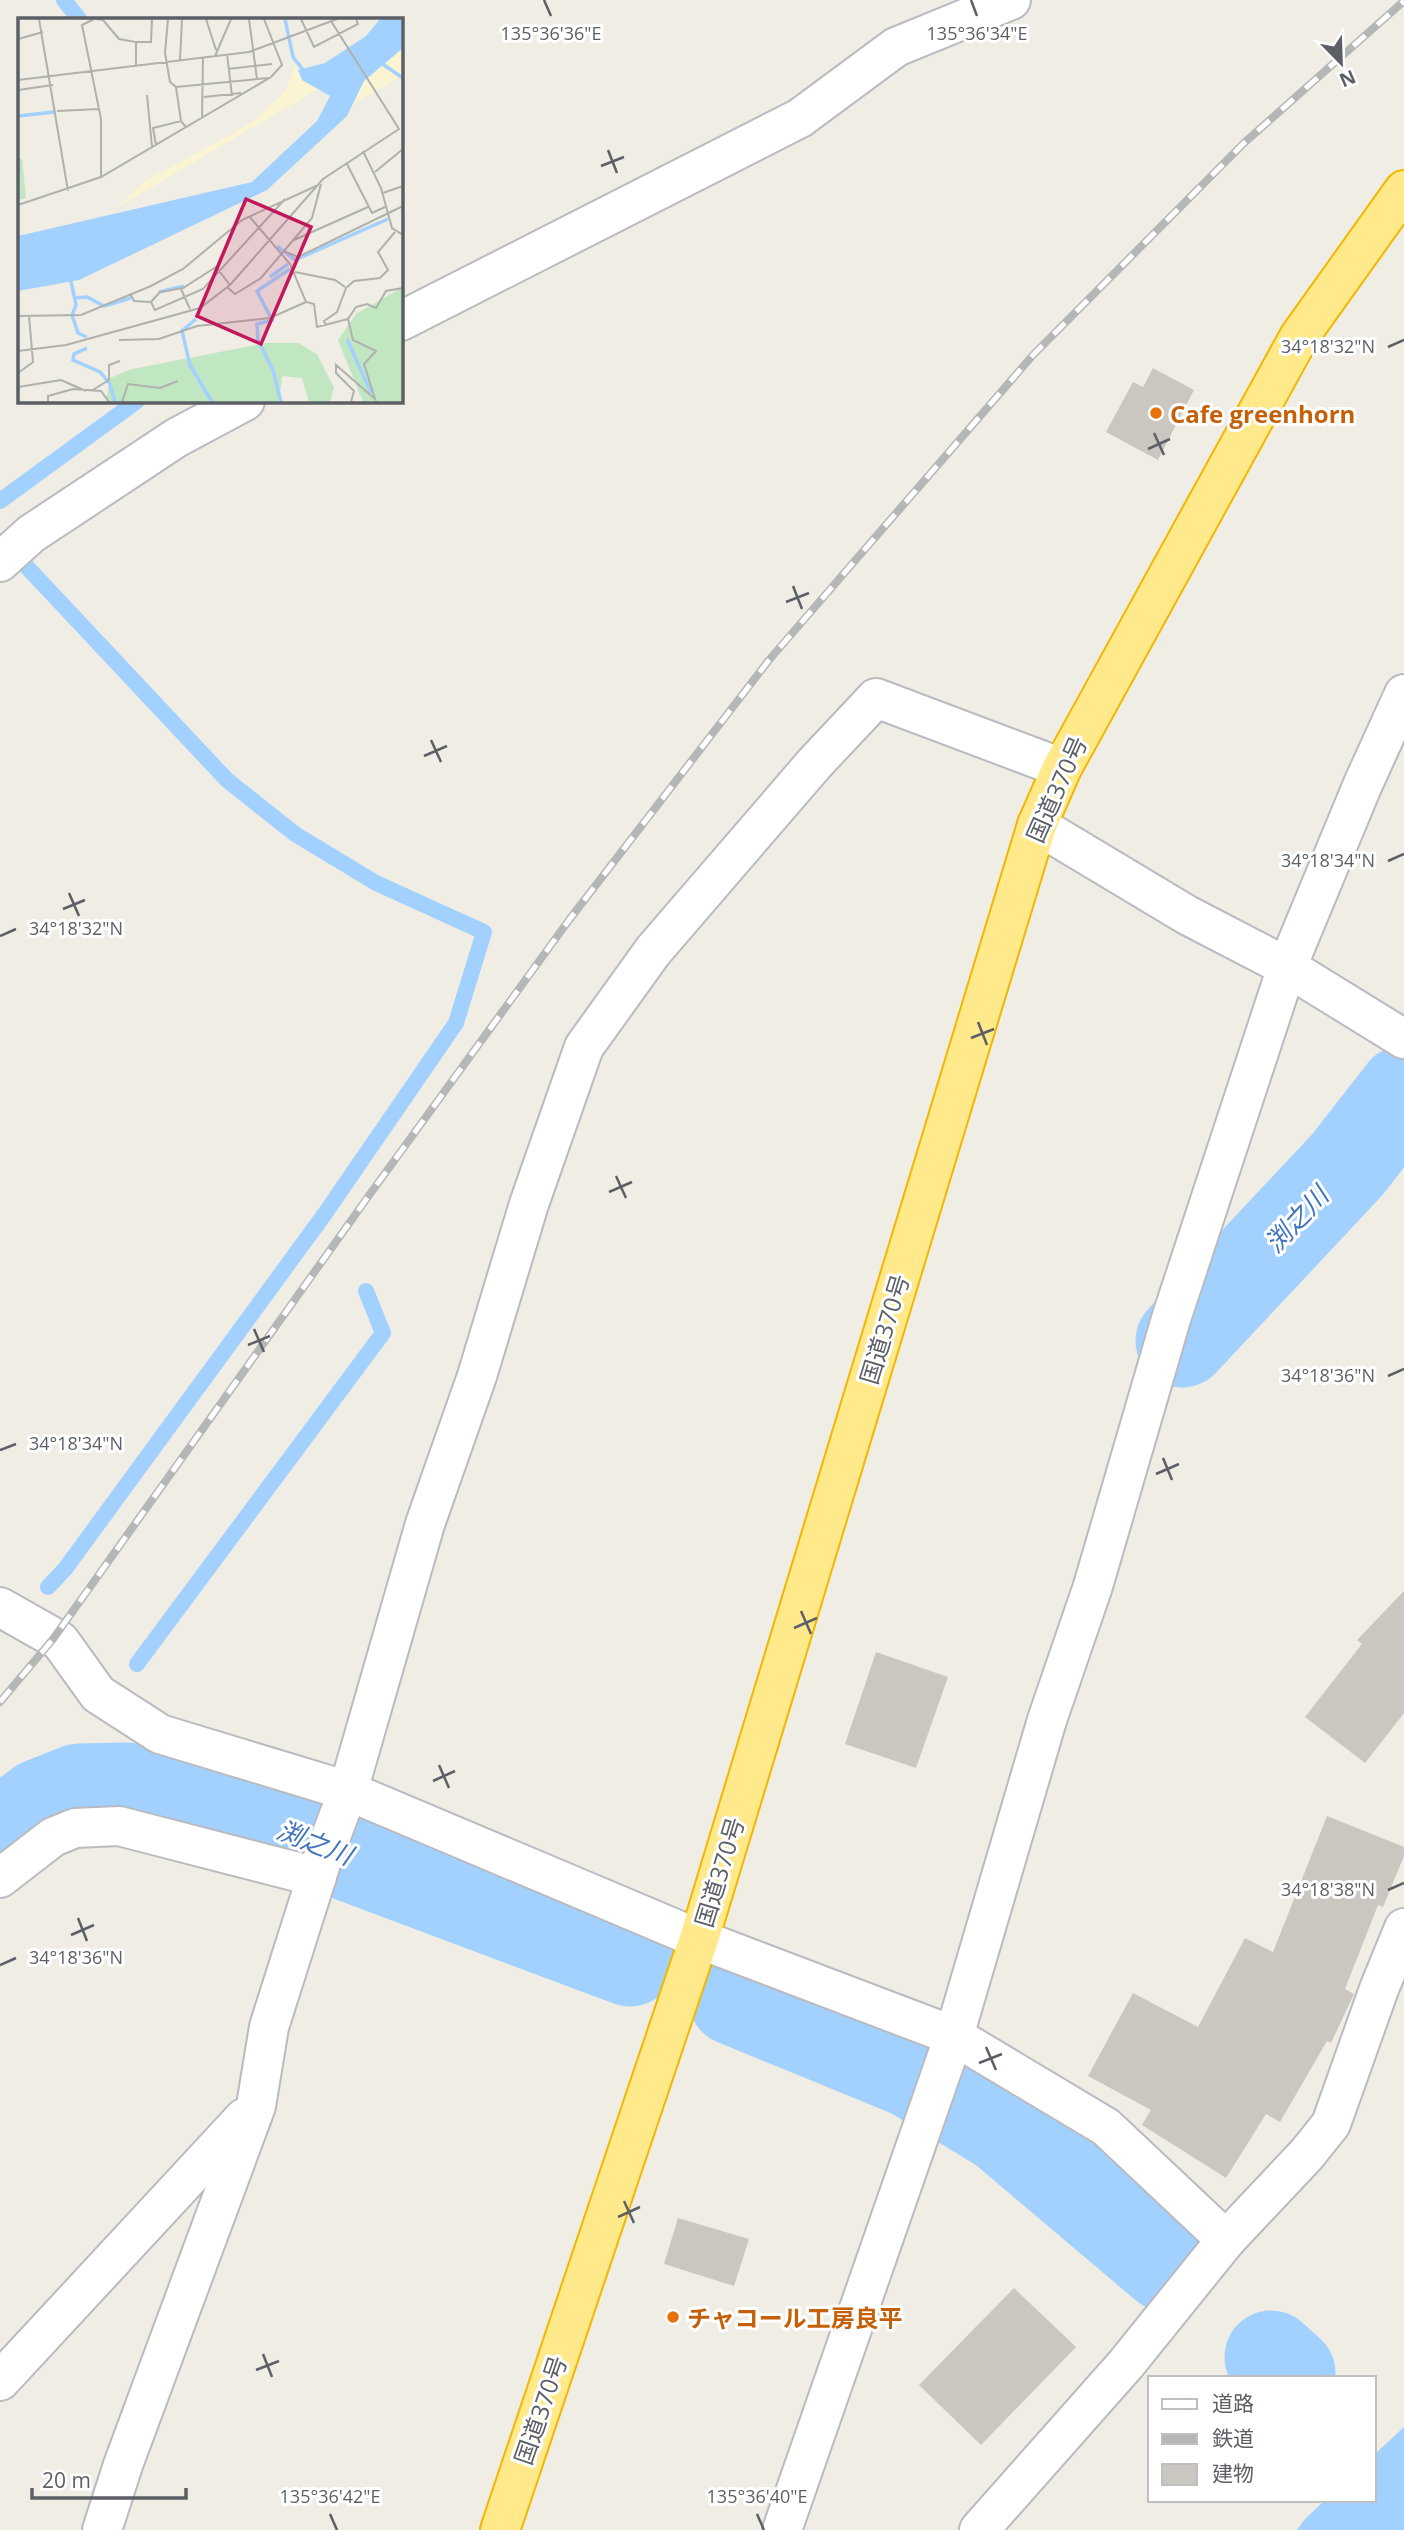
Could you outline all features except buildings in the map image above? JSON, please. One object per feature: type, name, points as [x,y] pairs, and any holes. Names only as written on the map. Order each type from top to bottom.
[{"type":"highway","name":"国道370号","points":[[500,2530],[699,1940],[1037,825],[1062,768],[1299,337],[1404,190]]},
{"type":"street","points":[[402,320],[800,118],[895,47],[1011,0]]},
{"type":"street","points":[[0,562],[31,534],[176,438],[243,402]]},
{"type":"street","points":[[782,2530],[949,2049],[1043,1733],[1093,1586],[1171,1319],[1287,967],[1363,784],[1404,694]]},
{"type":"street","points":[[103,2530],[124,2465],[256,2106],[269,2028],[342,1806],[425,1524],[477,1376],[529,1204],[584,1047],[653,951],[814,764],[876,698],[1062,768]]},
{"type":"street","points":[[1037,825],[1187,915],[1287,967],[1404,1039]]},
{"type":"street","points":[[0,1607],[60,1641],[98,1694],[160,1734],[342,1806],[699,1940],[949,2049],[1107,2127],[1226,2240]]},
{"type":"street","points":[[0,1878],[53,1837],[75,1829],[119,1826],[319,1870]]},
{"type":"street","points":[[979,2530],[1126,2364],[1226,2240],[1307,2154],[1331,2124],[1379,1989],[1404,1928]]},
{"type":"street","points":[[0,2381],[256,2106]]},
{"type":"water","points":[[1404,2427],[1404,2530],[1297,2530],[1323,2502],[1376,2502],[1376,2453]]},
{"type":"waterway","points":[[64,0],[78,18]]},
{"type":"waterway","points":[[0,501],[136,402]]},
{"type":"waterway","points":[[11,550],[227,780],[295,834],[376,883],[484,932],[456,1023],[324,1215],[65,1569],[48,1587]]},
{"type":"waterway","name":"渕之川","points":[[1182,1341],[1347,1165],[1404,1092]]},
{"type":"waterway","points":[[137,1664],[383,1333],[366,1291]]},
{"type":"waterway","name":"渕之川","points":[[0,1836],[41,1805],[79,1790],[125,1789],[227,1809],[630,1960]]},
{"type":"waterway","points":[[735,1999],[913,2072],[1003,2127],[1166,2265]]},
{"type":"waterway","points":[[1271,2357],[1289,2373]]},
{"type":"railway","points":[[0,1702],[53,1639],[569,920],[769,660],[1033,355],[1244,143],[1404,1]]},
{"type":"place","name":"Cafe greenhorn","points":[[1156,413]]},
{"type":"place","name":"チャコール工房良平","points":[[673,2317]]}]
